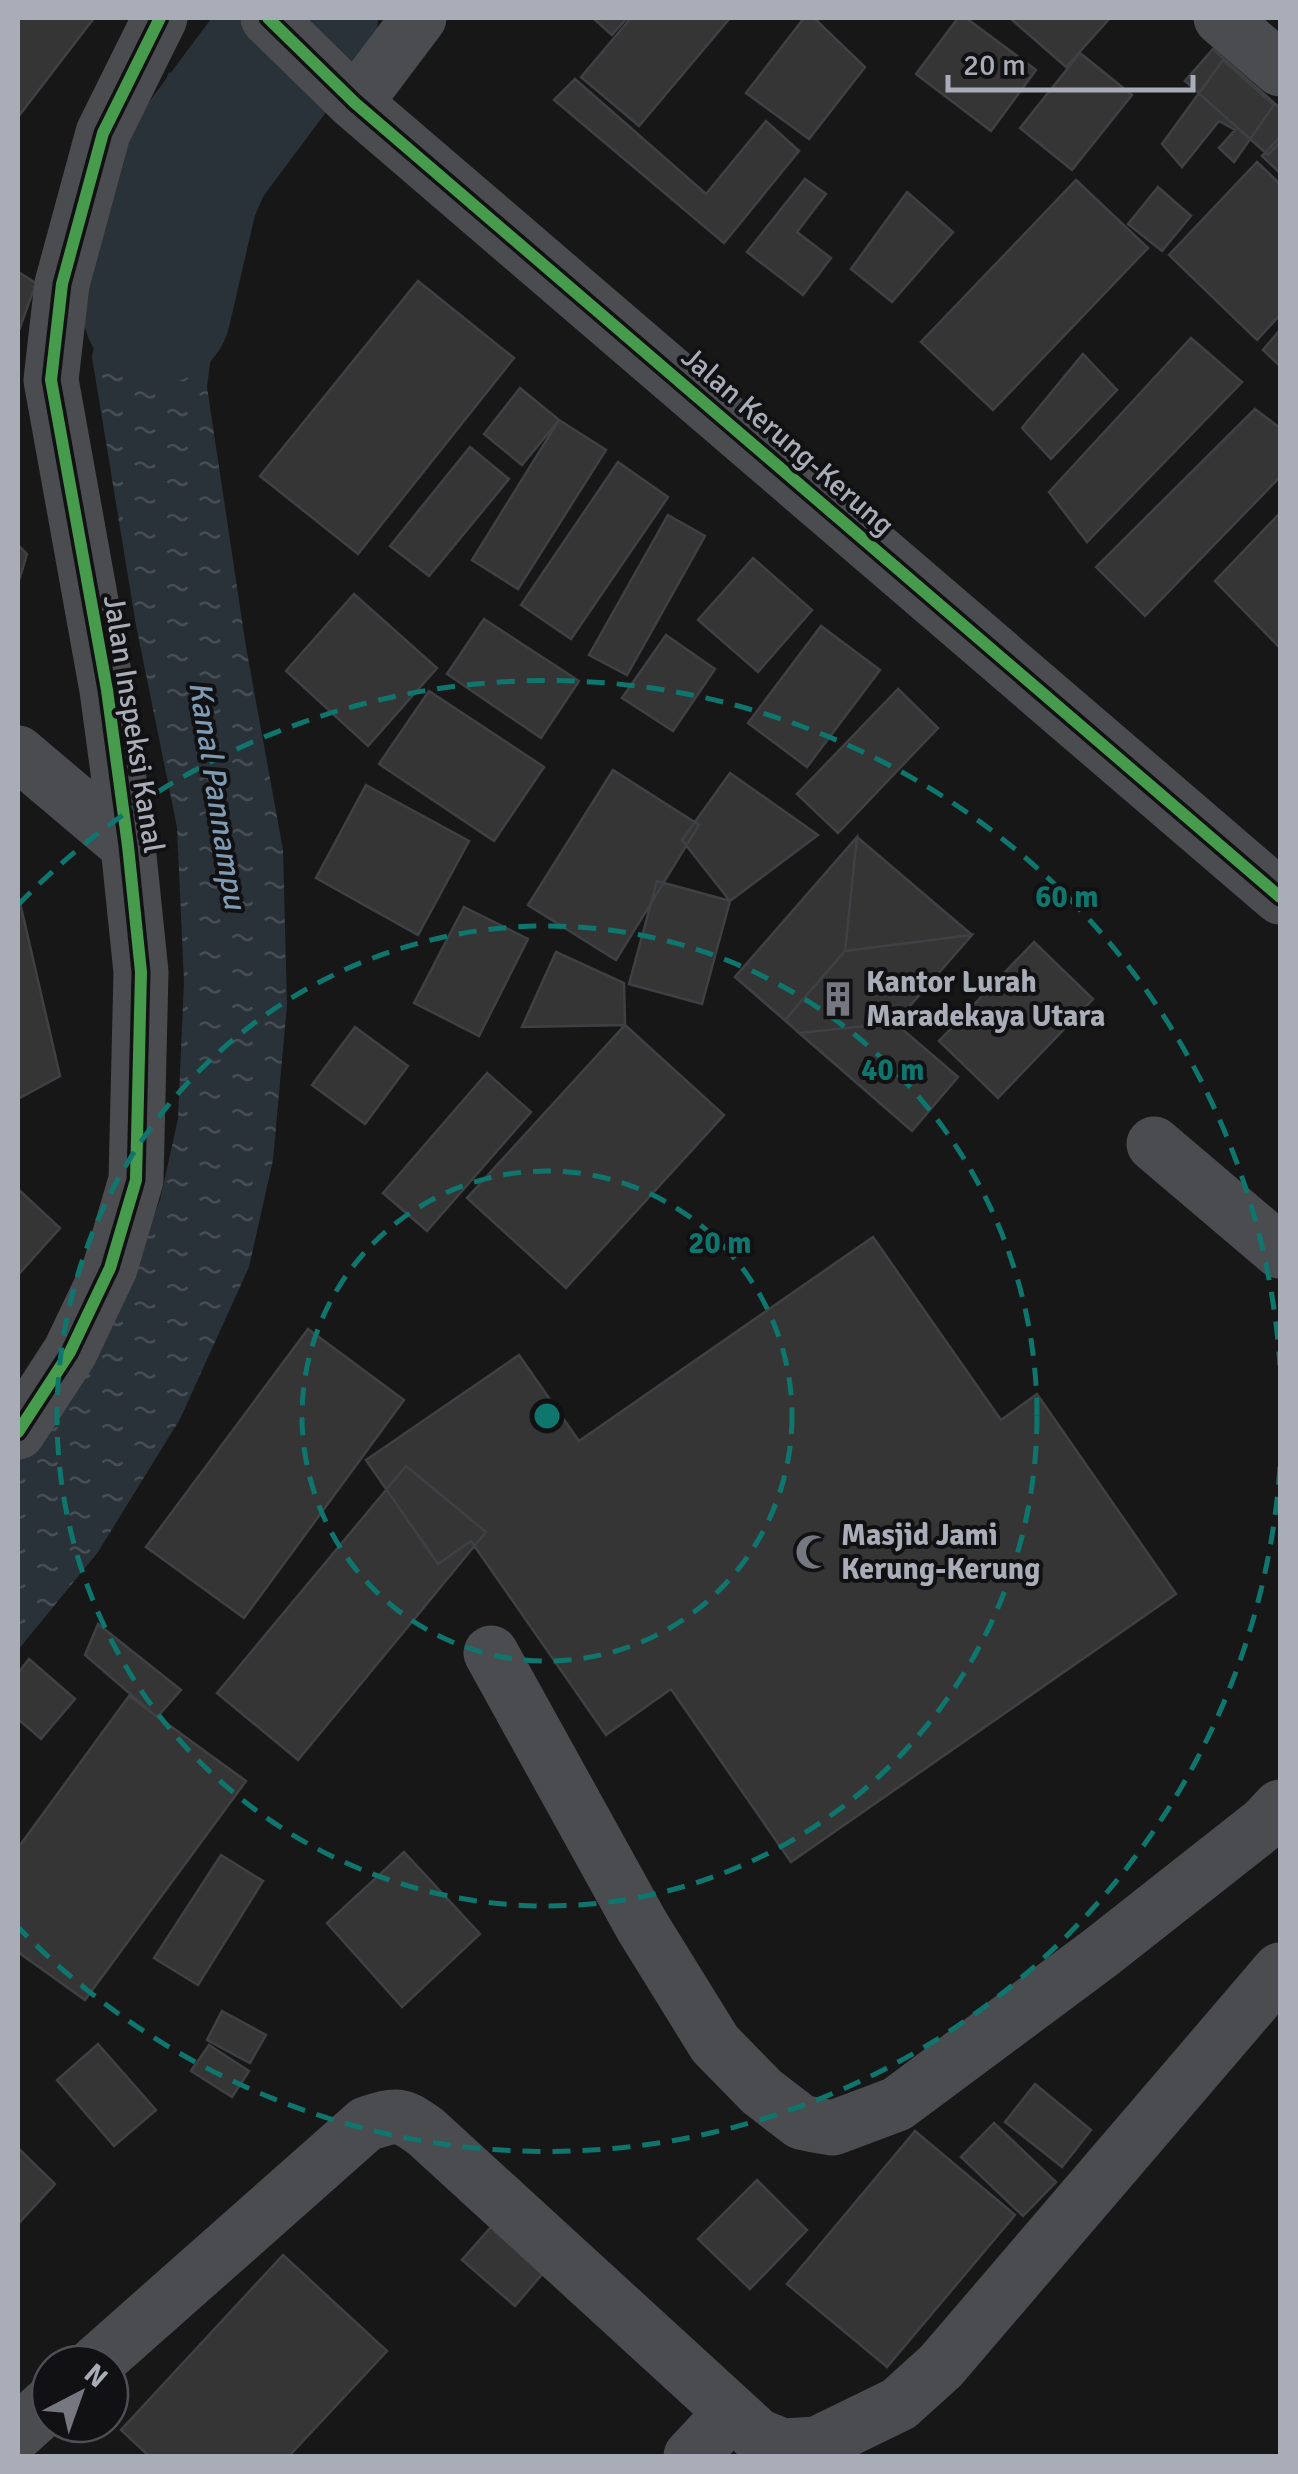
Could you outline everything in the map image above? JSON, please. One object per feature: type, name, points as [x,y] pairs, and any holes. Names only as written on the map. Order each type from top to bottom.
[{"type":"street","name":"Jalan Inspeksi Kanal","points":[[18,1432],[70,1352],[110,1268],[136,1180],[141,972],[128,846],[107,690],[51,380],[62,284],[103,134],[160,18]]},
{"type":"street","name":"Jalan Kerung-Kerung","points":[[268,18],[355,103],[1280,897]]},
{"type":"street","points":[[355,103],[419,18]]},
{"type":"street","points":[[1221,18],[1280,69]]},
{"type":"street","points":[[18,753],[128,846]]},
{"type":"street","points":[[1154,1144],[1280,1251]]},
{"type":"street","points":[[491,1654],[642,1926],[715,2044],[762,2092],[801,2122],[815,2125],[833,2128],[896,2104],[1100,1953],[1265,1824],[1280,1806]]},
{"type":"street","points":[[118,2344],[366,2124],[404,2116],[758,2436],[783,2446],[822,2450],[899,2404],[941,2366],[1280,1970]]},
{"type":"street","points":[[691,2456],[732,2412]]},
{"type":"water","points":[[169,72],[276,167],[218,301],[207,387],[246,647],[283,850],[287,1005],[273,1160],[249,1267],[180,1419],[98,1552],[18,1650],[18,1451],[122,1288],[160,1200],[178,1119],[184,981],[177,827],[136,625],[92,357],[122,186]]},
{"type":"building","points":[[18,18],[94,18],[18,117]]},
{"type":"building","points":[[593,18],[627,18],[612,35]]},
{"type":"building","points":[[631,18],[730,18],[639,126],[581,77]]},
{"type":"building","points":[[804,18],[814,18],[865,67],[809,139],[746,93]]},
{"type":"building","points":[[958,18],[966,18],[1036,70],[991,131],[916,74]]},
{"type":"building","points":[[1010,18],[1110,18],[1066,67]]},
{"type":"building","points":[[1213,49],[1280,108],[1280,142],[1268,155],[1185,81]]},
{"type":"building","points":[[1080,53],[1132,95],[1072,170],[1020,128]]},
{"type":"building","points":[[1223,60],[1274,105],[1234,162],[1219,148],[1235,130],[1219,121],[1182,167],[1162,144]]},
{"type":"building","points":[[575,79],[706,194],[766,121],[799,151],[724,243],[554,100]]},
{"type":"building","points":[[1280,137],[1280,173],[1262,156]]},
{"type":"building","points":[[1257,162],[1280,184],[1280,315],[1257,340],[1169,255]]},
{"type":"building","points":[[805,179],[826,194],[797,232],[831,258],[803,295],[747,252]]},
{"type":"building","points":[[1076,180],[1148,248],[993,410],[921,342]]},
{"type":"building","points":[[1158,187],[1191,216],[1162,251],[1128,224]]},
{"type":"building","points":[[907,192],[953,232],[892,302],[851,269]]},
{"type":"building","points":[[18,272],[36,283],[18,333]]},
{"type":"building","points":[[418,281],[514,358],[358,554],[260,476]]},
{"type":"building","points":[[1280,330],[1280,366],[1263,350]]},
{"type":"building","points":[[1191,338],[1242,382],[1087,542],[1049,492]]},
{"type":"building","points":[[1083,354],[1117,390],[1051,459],[1022,428]]},
{"type":"building","points":[[520,388],[559,420],[522,465],[484,434]]},
{"type":"building","points":[[1255,409],[1280,428],[1280,477],[1145,616],[1096,567]]},
{"type":"building","points":[[559,420],[606,450],[518,589],[472,560]]},
{"type":"building","points":[[470,447],[509,479],[429,576],[390,546]]},
{"type":"building","points":[[618,462],[668,497],[571,639],[521,605]]},
{"type":"building","points":[[1280,513],[1280,648],[1215,581]]},
{"type":"building","points":[[668,515],[705,536],[627,675],[589,655]]},
{"type":"building","points":[[18,545],[27,554],[18,584]]},
{"type":"building","points":[[753,558],[812,610],[758,672],[698,620]]},
{"type":"building","points":[[354,594],[437,668],[368,746],[286,671]]},
{"type":"building","points":[[484,619],[579,681],[541,738],[447,674]]},
{"type":"building","points":[[821,626],[880,670],[807,767],[748,723]]},
{"type":"building","points":[[666,635],[715,669],[673,731],[622,698]]},
{"type":"building","points":[[898,689],[938,728],[838,833],[797,794]]},
{"type":"building","points":[[429,691],[544,767],[494,841],[379,764]]},
{"type":"building","points":[[613,770],[699,825],[616,960],[528,905]]},
{"type":"building","points":[[730,773],[818,835],[730,901],[682,840]]},
{"type":"building","points":[[366,785],[469,841],[418,935],[316,878]]},
{"type":"building","name":"Kantor Lurah Maradekaya Utara","points":[[857,837],[972,935],[895,1023],[958,1077],[912,1131],[735,977]]},
{"type":"building","points":[[857,837],[845,951],[785,1020],[735,977]]},
{"type":"building","points":[[657,881],[730,901],[702,1004],[629,984]]},
{"type":"building","points":[[18,894],[60,1076],[18,1099]]},
{"type":"building","points":[[464,907],[528,939],[479,1036],[414,1003]]},
{"type":"building","points":[[972,935],[895,1023],[799,1033],[785,1020],[845,951]]},
{"type":"building","points":[[1034,942],[1093,999],[998,1098],[939,1041]]},
{"type":"building","points":[[556,952],[624,983],[625,1025],[522,1027]]},
{"type":"building","points":[[895,1023],[958,1077],[912,1131],[799,1033]]},
{"type":"building","points":[[625,1025],[724,1115],[566,1288],[467,1198]]},
{"type":"building","points":[[355,1027],[408,1066],[365,1124],[312,1085]]},
{"type":"building","points":[[487,1073],[531,1112],[427,1231],[383,1193]]},
{"type":"building","points":[[18,1189],[60,1228],[18,1275]]},
{"type":"building","name":"Masjid Jami Kerung-Kerung","points":[[873,1237],[1001,1420],[1037,1394],[1176,1594],[791,1862],[671,1689],[606,1735],[471,1541],[438,1564],[366,1460],[519,1355],[579,1441]]},
{"type":"building","points":[[308,1329],[404,1400],[244,1618],[146,1547]]},
{"type":"building","points":[[406,1466],[486,1532],[298,1760],[217,1693]]},
{"type":"building","points":[[98,1624],[181,1690],[157,1717],[85,1655]]},
{"type":"building","points":[[29,1659],[75,1699],[41,1739],[18,1719],[18,1673]]},
{"type":"building","points":[[129,1696],[246,1781],[85,2000],[18,1952],[18,1848]]},
{"type":"building","points":[[404,1852],[480,1934],[402,2007],[327,1923]]},
{"type":"building","points":[[221,1855],[263,1881],[198,1985],[154,1958]]},
{"type":"building","points":[[222,2011],[266,2035],[250,2063],[207,2040]]},
{"type":"building","points":[[98,2044],[156,2110],[114,2146],[57,2080]]},
{"type":"building","points":[[209,2045],[249,2071],[232,2097],[191,2071]]},
{"type":"building","points":[[1035,2084],[1091,2130],[1062,2167],[1005,2122]]},
{"type":"building","points":[[994,2123],[1056,2182],[1023,2216],[961,2157]]},
{"type":"building","points":[[915,2131],[1015,2215],[887,2367],[787,2284]]},
{"type":"building","points":[[18,2148],[55,2184],[18,2224]]},
{"type":"building","points":[[757,2180],[807,2230],[750,2289],[698,2239]]},
{"type":"building","points":[[498,2219],[550,2265],[515,2306],[462,2260]]},
{"type":"building","points":[[283,2255],[387,2351],[289,2456],[149,2456],[130,2438],[130,2420]]},
{"type":"waterway","name":"Kanal Pannampu","points":[[157,310],[189,172],[304,18]]},
{"type":"cycle path","points":[[18,1432],[70,1352],[110,1268],[136,1180],[141,972],[128,846],[107,690],[51,380],[62,284],[103,133],[160,18]]},
{"type":"cycle path","points":[[268,18],[355,103],[1280,897]]},
{"type":"place","name":"Kantor Lurah Maradekaya Utara","points":[[838,999]]},
{"type":"place","name":"Masjid Jami Kerung-Kerung","points":[[813,1552]]}]
